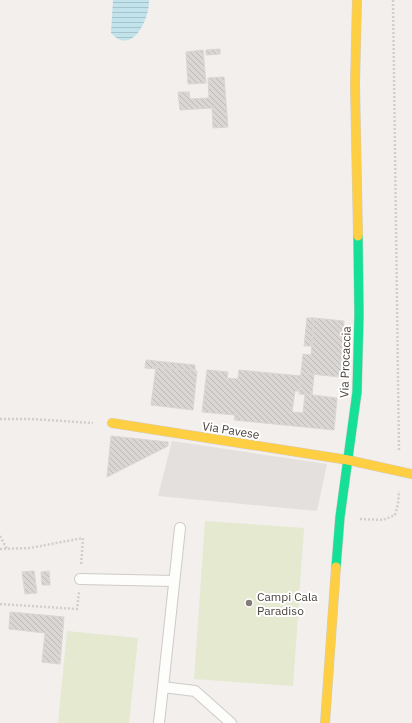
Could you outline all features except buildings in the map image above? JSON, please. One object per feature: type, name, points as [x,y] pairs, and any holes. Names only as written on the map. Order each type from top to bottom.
[{"type":"street","name":"Via Procaccia","points":[[325,723],[340,517],[357,392],[359,315],[355,84],[357,0]]},
{"type":"street","name":"Via Pavese","points":[[112,423],[348,460],[412,474]]},
{"type":"lane","points":[[160,723],[180,528]]},
{"type":"lane","points":[[80,579],[174,581]]},
{"type":"lane","points":[[163,687],[195,691],[231,723]]},
{"type":"path","points":[[0,418],[31,418],[112,423]]},
{"type":"path","points":[[0,536],[7,549]]},
{"type":"path","points":[[0,549],[30,548],[83,538],[77,609],[0,604]]},
{"type":"green space","name":"Campi Cala Paradiso","points":[[205,521],[304,528],[293,686],[194,679]]},
{"type":"green space","points":[[67,631],[138,638],[129,723],[58,723]]},
{"type":"shaded area","points":[[172,441],[327,464],[317,511],[158,496]]},
{"type":"water","points":[[113,0],[149,0],[149,8],[143,25],[133,38],[126,40],[119,39],[111,33]]},
{"type":"traffic: fast","points":[[336,567],[340,517],[357,392],[359,315],[358,236]]},
{"type":"traffic: slow","points":[[357,0],[355,84],[358,236]]},
{"type":"traffic: slow","points":[[112,423],[348,460],[412,474]]},
{"type":"traffic: slow","points":[[325,723],[336,567]]},
{"type":"place","name":"Campi Cala Paradiso","points":[[249,603]]}]
